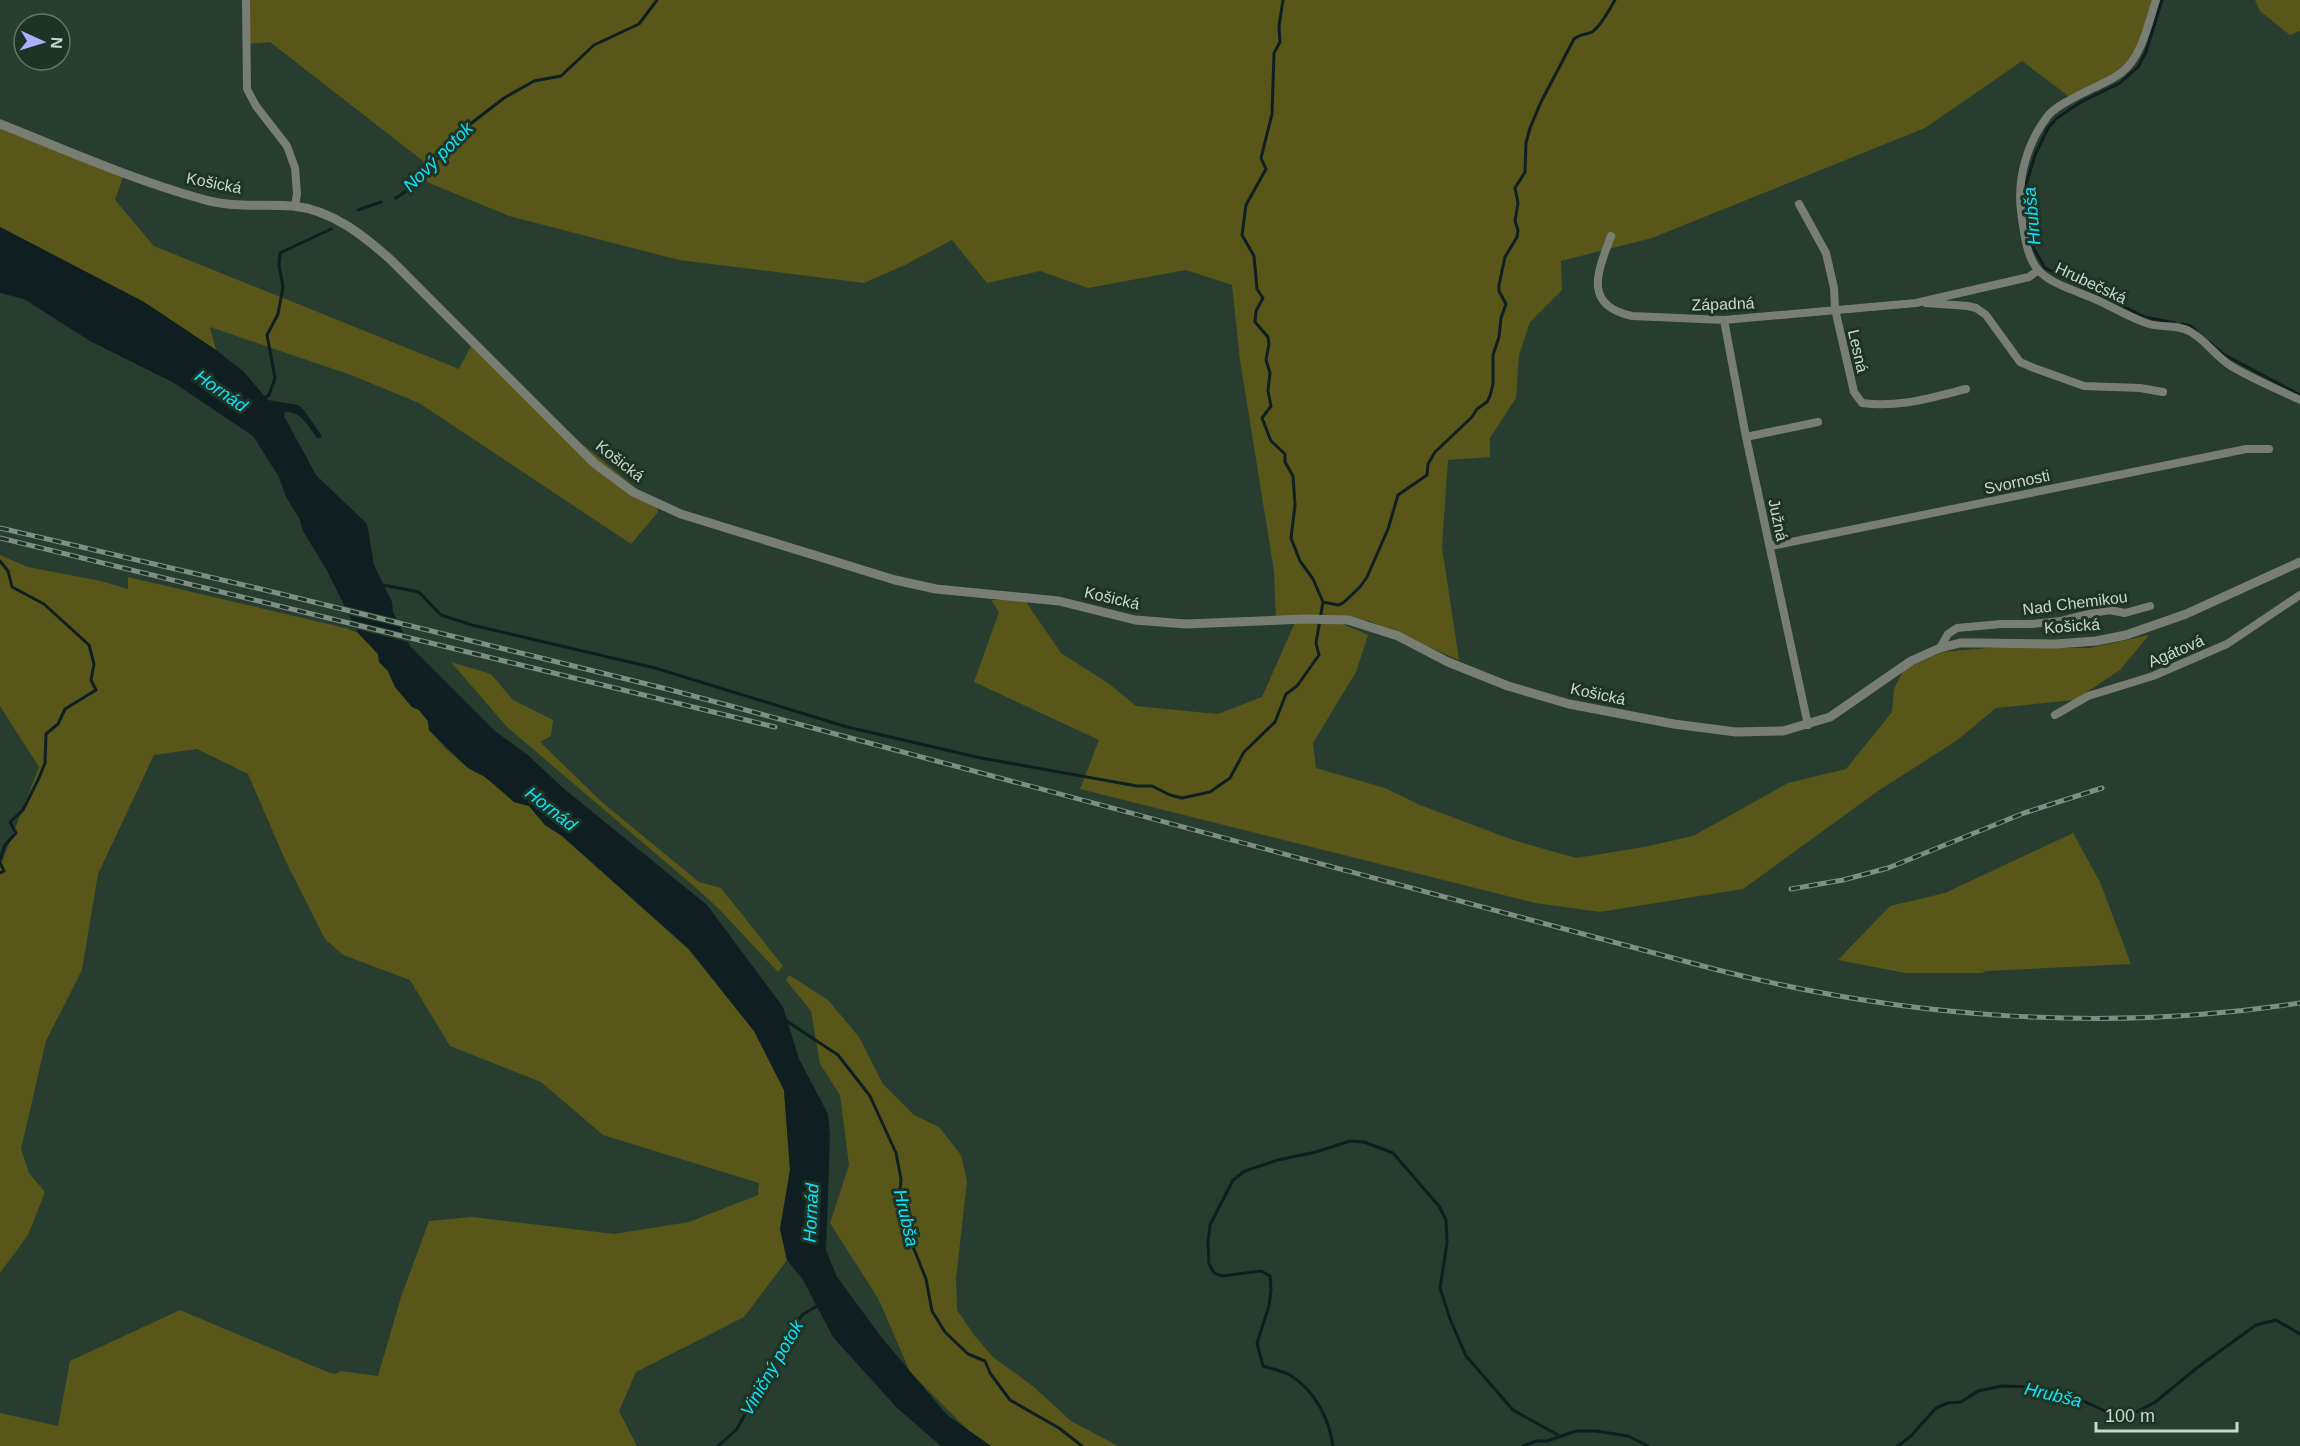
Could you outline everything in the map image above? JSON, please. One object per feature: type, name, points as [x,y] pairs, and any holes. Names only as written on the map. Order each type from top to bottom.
[{"type":"street","points":[[246,0],[248,88],[256,106],[286,146],[295,168],[297,194],[295,206]]},
{"type":"street","name":"Hrubečská","points":[[2156,0],[2133,61],[2121,73],[2049,114],[2033,141],[2021,179],[2020,201],[2026,246],[2037,271],[2051,282],[2151,324],[2188,330],[2231,366],[2300,400]]},
{"type":"street","name":"Košická","points":[[0,124],[204,200],[233,204],[295,206],[334,217],[368,239],[391,260],[594,463],[633,492],[681,514],[895,580],[936,589],[1059,601],[1135,620],[1176,624],[1300,619],[1348,620],[1398,636],[1448,662],[1508,686],[1569,704],[1736,732],[1784,731],[1830,717],[1911,661],[1940,648],[1960,643],[2056,644],[2096,641],[2126,635],[2186,614],[2300,562]]},
{"type":"street","name":"Lesná","points":[[1799,204],[1826,253],[1834,288],[1835,309],[1854,392],[1862,403],[1882,406],[1915,402],[1966,388]]},
{"type":"street","name":"Západná","points":[[1611,236],[1599,269],[1598,288],[1605,306],[1617,313],[1632,316],[1724,320],[1916,303],[1968,306],[1986,315],[2020,362],[2084,386],[2140,388],[2163,392]]},
{"type":"street","name":"Západná","points":[[1916,303],[2029,277],[2037,271]]},
{"type":"street","name":"Južná","points":[[1724,320],[1746,437],[1808,725]]},
{"type":"street","points":[[1746,437],[1818,422]]},
{"type":"street","name":"Svornosti","points":[[1771,546],[2246,448],[2269,449]]},
{"type":"street","name":"Agátová","points":[[2055,715],[2088,696],[2153,676],[2227,644],[2300,595]]},
{"type":"street","name":"Nad Chemikou","points":[[1940,648],[1948,634],[1957,628],[2061,621],[2109,610],[2125,613],[2150,606]]},
{"type":"shaded area","points":[[247,0],[2152,0],[2141,42],[2125,68],[2072,99],[2022,61],[1925,128],[1652,238],[1561,261],[1562,290],[1530,322],[1519,355],[1516,398],[1490,438],[1490,457],[1448,460],[1442,547],[1459,660],[1369,621],[1331,619],[1368,635],[1356,672],[1313,743],[1316,768],[1385,788],[1420,805],[1513,840],[1576,858],[1693,836],[1788,783],[1846,769],[1892,712],[1894,689],[1904,669],[1943,652],[1998,647],[2090,648],[2149,635],[2120,670],[2075,700],[1996,708],[1956,741],[1878,791],[1743,889],[1600,912],[1535,903],[1080,789],[1099,740],[974,682],[999,612],[991,600],[1024,599],[1061,653],[1108,683],[1136,706],[1218,714],[1262,697],[1296,620],[1276,621],[1274,571],[1240,360],[1232,285],[1186,270],[1088,288],[1040,271],[987,283],[952,240],[905,265],[864,283],[679,260],[509,216],[427,182],[423,161],[270,42],[247,44]]},
{"type":"shaded area","points":[[2255,0],[2300,0],[2300,31],[2290,35],[2260,11]]},
{"type":"shaded area","points":[[0,119],[125,171],[115,200],[154,246],[459,369],[471,346],[533,404],[641,492],[656,498],[658,512],[631,544],[419,403],[351,375],[210,327],[216,350],[144,302],[0,227]]},
{"type":"shaded area","points":[[0,555],[28,567],[101,581],[128,589],[128,577],[358,633],[378,654],[379,662],[388,671],[395,687],[412,707],[419,710],[428,721],[429,730],[446,749],[468,768],[485,777],[514,802],[529,806],[545,825],[562,836],[688,949],[754,1031],[784,1090],[790,1170],[780,1229],[787,1260],[744,1317],[636,1372],[619,1411],[637,1446],[0,1446],[0,1413],[58,1426],[70,1361],[180,1310],[330,1373],[336,1374],[340,1371],[378,1376],[401,1297],[429,1221],[472,1217],[614,1234],[689,1222],[758,1195],[759,1183],[603,1135],[541,1082],[450,1046],[410,980],[343,955],[325,939],[286,862],[248,774],[197,749],[154,755],[98,874],[82,970],[46,1041],[21,1149],[29,1173],[45,1192],[28,1235],[0,1273],[0,867],[39,767],[0,706]]},
{"type":"shaded area","points":[[451,662],[491,674],[513,700],[553,720],[551,736],[540,742],[603,803],[699,882],[721,888],[783,966],[778,972],[696,888],[507,727]]},
{"type":"shaded area","points":[[2073,833],[2100,882],[2131,964],[1982,973],[1905,973],[1838,960],[1890,906],[1945,893]]},
{"type":"shaded area","points":[[789,975],[828,1000],[859,1037],[883,1084],[914,1115],[939,1127],[961,1155],[967,1181],[956,1279],[957,1310],[974,1335],[993,1357],[1034,1387],[1071,1421],[1118,1446],[991,1446],[968,1430],[910,1372],[879,1300],[830,1223],[849,1165],[840,1095],[820,1064],[811,1011],[786,980]]},
{"type":"water","name":"Hornád","points":[[0,227],[144,302],[216,350],[244,372],[268,400],[298,405],[303,409],[322,436],[320,438],[317,438],[300,416],[285,412],[284,416],[316,475],[367,524],[374,565],[410,646],[495,731],[529,756],[563,788],[707,905],[783,1007],[799,1059],[828,1114],[830,1136],[826,1250],[837,1277],[882,1338],[947,1415],[991,1446],[941,1446],[897,1408],[833,1337],[803,1280],[787,1260],[780,1229],[790,1170],[784,1090],[754,1031],[689,949],[562,836],[545,825],[529,806],[514,802],[485,777],[468,768],[429,730],[428,721],[395,687],[388,671],[379,662],[378,654],[358,633],[325,567],[303,531],[279,477],[253,436],[174,383],[90,341],[24,299],[0,293]]},
{"type":"pier","points":[[341,605],[401,620],[405,628],[345,614]]},
{"type":"pier","points":[[347,619],[408,634],[412,643],[352,628]]},
{"type":"waterway","name":"Nový potok","points":[[396,198],[414,186],[460,132],[504,98],[534,81],[561,76],[594,45],[639,24],[657,0]]},
{"type":"waterway","points":[[383,585],[419,592],[441,615],[472,625],[655,668],[847,727],[981,758],[1137,786],[1152,786],[1182,798],[1210,792],[1230,778],[1244,752],[1275,722],[1286,694],[1297,686],[1319,655],[1316,643],[1323,602],[1313,579],[1300,561],[1291,538],[1295,505],[1293,476],[1285,462],[1285,454],[1271,441],[1262,418],[1271,406],[1268,391],[1270,373],[1266,360],[1269,344],[1268,337],[1255,322],[1256,311],[1263,298],[1257,289],[1254,256],[1242,235],[1246,205],[1266,169],[1261,158],[1272,114],[1274,53],[1280,42],[1279,26],[1283,0]]},
{"type":"waterway","points":[[1323,602],[1338,605],[1343,603],[1360,587],[1367,577],[1388,529],[1398,495],[1427,475],[1428,464],[1435,452],[1472,417],[1477,409],[1487,402],[1490,396],[1493,384],[1493,355],[1506,304],[1499,291],[1499,285],[1505,257],[1517,237],[1518,230],[1515,221],[1518,203],[1515,188],[1525,172],[1526,143],[1530,128],[1574,39],[1596,29],[1615,0]]},
{"type":"waterway","name":"Hrubša","points":[[2162,0],[2146,52],[2138,67],[2120,83],[2081,102],[2057,118],[2048,128],[2035,155],[2026,185],[2033,247],[2045,268],[2145,317],[2175,323]]},
{"type":"waterway","name":"Nový potok","points":[[358,210],[381,202]]},
{"type":"waterway","name":"Nový potok","points":[[264,399],[269,395],[275,378],[267,335],[278,314],[283,287],[279,265],[280,253],[331,229]]},
{"type":"waterway","name":"Hrubša","points":[[2182,324],[2191,326],[2197,332]]},
{"type":"waterway","name":"Hrubša","points":[[2209,342],[2223,354],[2300,395]]},
{"type":"waterway","points":[[0,561],[8,571],[12,587],[44,604],[89,645],[94,664],[91,680],[96,690],[65,709],[58,724],[46,734],[45,763],[23,810],[10,822],[16,833],[5,845],[0,860]]},
{"type":"waterway","points":[[0,863],[4,871],[0,873]]},
{"type":"waterway","name":"Hrubša","points":[[785,1020],[838,1055],[870,1096],[896,1153],[901,1179],[899,1200],[908,1240],[926,1279],[932,1311],[945,1332],[968,1354],[985,1361],[990,1373],[1010,1400],[1059,1428],[1082,1446]]},
{"type":"waterway","points":[[1333,1446],[1328,1425],[1314,1397],[1290,1375],[1263,1366],[1257,1343],[1269,1306],[1270,1276],[1261,1271],[1222,1276],[1214,1273],[1209,1264],[1208,1242],[1210,1225],[1233,1180],[1245,1171],[1350,1141],[1364,1142],[1393,1153],[1439,1206],[1446,1220],[1447,1243],[1440,1288],[1466,1356],[1513,1410],[1558,1435]]},
{"type":"waterway","name":"Viničný potok","points":[[718,1446],[737,1429],[784,1342],[802,1315],[817,1306]]},
{"type":"waterway","name":"Hrubša","points":[[1898,1446],[1911,1436],[1936,1408],[1948,1403],[1961,1402],[1978,1391],[2002,1386],[2034,1387],[2077,1398],[2107,1412],[2134,1413],[2154,1403],[2198,1367],[2256,1325],[2276,1320],[2300,1334]]},
{"type":"waterway","name":"Hrubša","points":[[1523,1446],[1576,1431],[1596,1431],[1628,1436],[1648,1446]]},
{"type":"railway","points":[[0,528],[265,590],[671,690],[1714,969],[1786,986],[1932,1009],[2006,1016],[2153,1017],[2227,1012],[2300,1003]]},
{"type":"railway","points":[[0,538],[775,727]]},
{"type":"railway","points":[[1791,889],[1843,880],[1888,868],[2024,813],[2102,788]]}]
